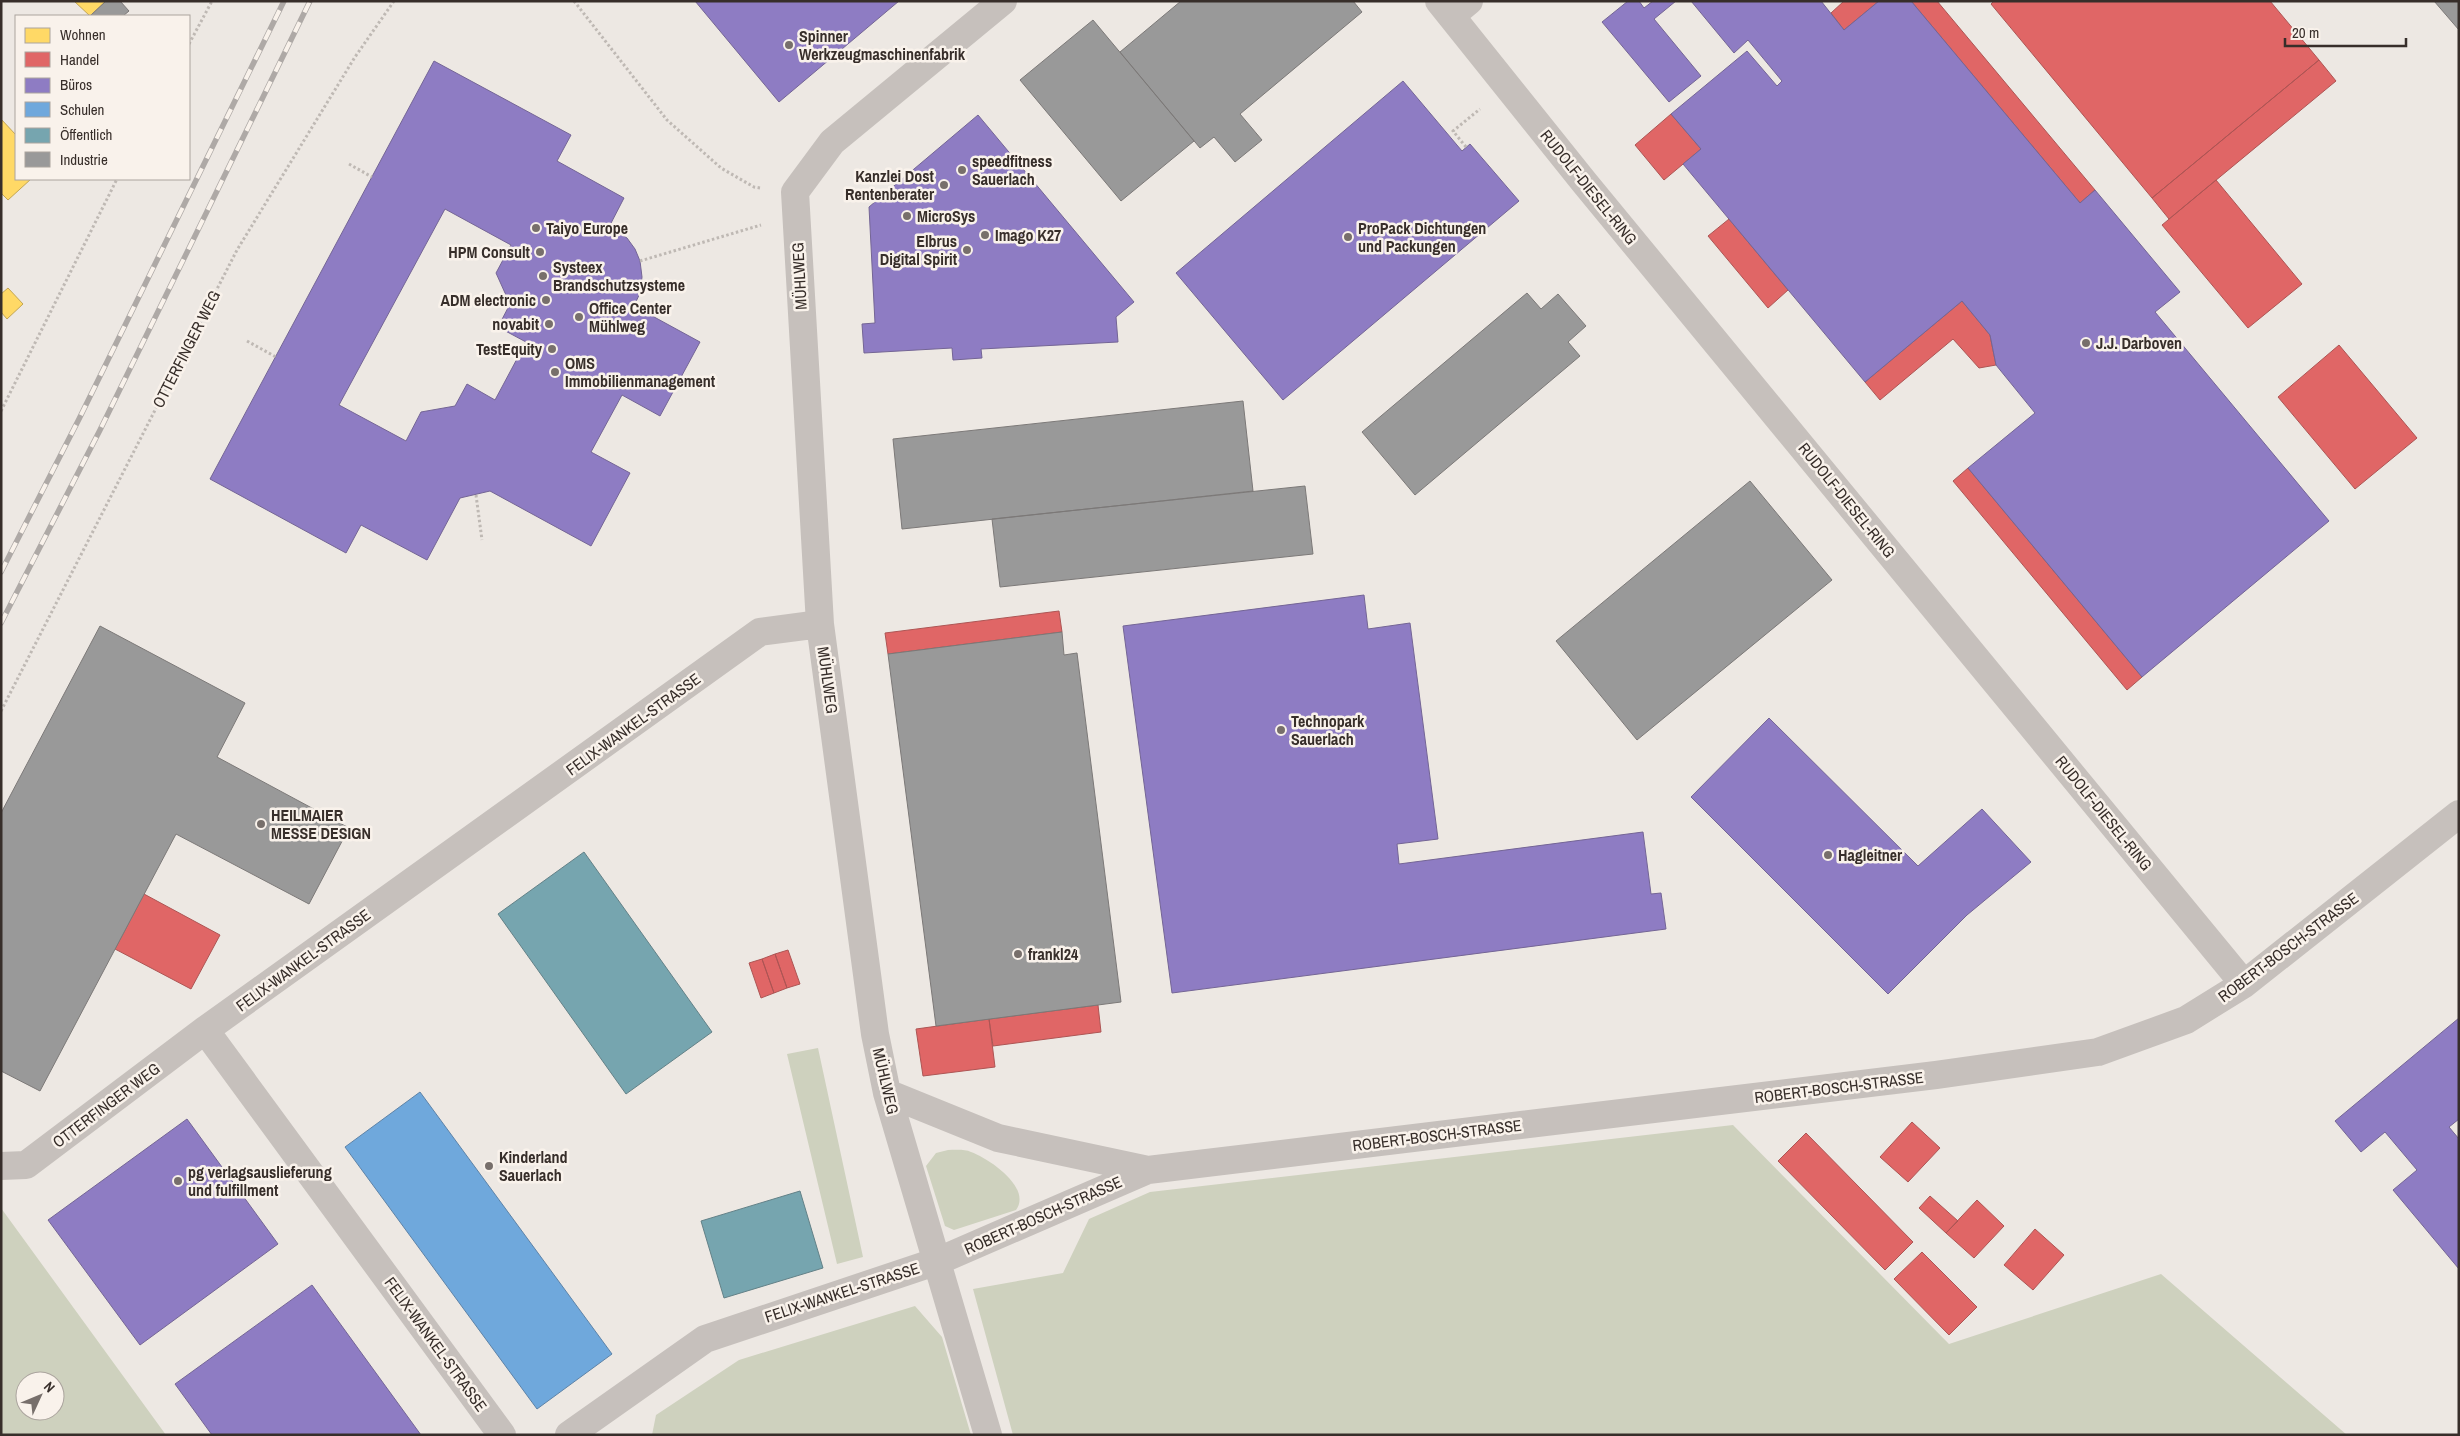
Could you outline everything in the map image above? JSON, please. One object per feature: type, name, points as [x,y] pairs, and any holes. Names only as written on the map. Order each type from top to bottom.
[{"type":"street","points":[[795,192],[832,142],[1003,1]]},
{"type":"street","name":"RUDOLF-DIESEL-RING","points":[[1453,6],[1507,86],[2244,984]]},
{"type":"street","name":"MÜHLWEG","points":[[795,192],[820,624],[875,1034],[886,1093],[938,1261],[988,1435]]},
{"type":"street","name":"FELIX-WANKEL-STRASSE","points":[[502,1435],[205,1030],[760,632],[820,624]]},
{"type":"street","name":"ROBERT-BOSCH-STRASSE","points":[[938,1261],[1148,1170],[1936,1075],[2098,1052],[2186,1020],[2244,984],[2459,814]]},
{"type":"street","name":"OTTERFINGER WEG","points":[[1,1166],[26,1165],[205,1030]]},
{"type":"street","name":"ROBERT-BOSCH-STRASSE","points":[[886,1093],[998,1138],[1148,1170]]},
{"type":"street","name":"FELIX-WANKEL-STRASSE","points":[[570,1435],[705,1339],[938,1261]]},
{"type":"path","points":[[190,42],[212,1]]},
{"type":"path","name":"OTTERFINGER WEG","points":[[1,711],[237,250],[355,57],[394,1]]},
{"type":"path","points":[[574,1],[667,120],[721,168],[754,187],[795,192]]},
{"type":"path","points":[[1466,147],[1453,131],[1507,86]]},
{"type":"path","points":[[349,164],[372,178]]},
{"type":"path","points":[[1,411],[116,180]]},
{"type":"path","points":[[640,261],[744,230]]},
{"type":"path","points":[[248,341],[276,357]]},
{"type":"path","points":[[476,495],[482,540]]},
{"type":"green space","points":[[818,1048],[863,1257],[837,1264],[787,1054]]},
{"type":"green space","points":[[1733,1125],[1949,1344],[2161,1274],[2347,1435],[1013,1435],[973,1289],[1063,1273],[1089,1219],[1150,1192]]},
{"type":"green space","points":[[948,1150],[971,1152],[988,1161],[1007,1175],[1018,1193],[1019,1201],[1016,1210],[954,1230],[945,1226],[926,1166],[936,1153]]},
{"type":"green space","points":[[1,1208],[166,1435],[1,1435]]},
{"type":"green space","points":[[915,1306],[942,1337],[971,1435],[652,1435],[656,1415],[739,1360]]},
{"type":"building: Wohnen","points":[[74,1],[106,1],[91,15]]},
{"type":"building: Wohnen","points":[[1,119],[15,134],[15,180],[30,180],[8,200],[1,193]]},
{"type":"building: Wohnen","points":[[8,288],[23,304],[7,319],[1,312],[1,294]]},
{"type":"building: Handel","points":[[1844,1],[1879,1],[1844,30],[1831,13]]},
{"type":"building: Handel","points":[[1911,1],[1937,1],[2095,190],[2080,203]]},
{"type":"building: Handel","points":[[1994,1],[2270,1],[2319,60],[2152,198],[1991,4]]},
{"type":"building: Handel","points":[[2319,60],[2336,81],[2169,219],[2152,198]]},
{"type":"building: Handel","points":[[1671,114],[1701,149],[1664,180],[1635,145]]},
{"type":"building: Handel","points":[[2216,180],[2302,284],[2248,328],[2162,225]]},
{"type":"building: Handel","points":[[1729,219],[1788,290],[1768,308],[1708,236]]},
{"type":"building: Handel","points":[[1962,301],[1990,335],[1996,365],[1979,368],[1953,339],[1880,400],[1865,382]]},
{"type":"building: Handel","points":[[2339,345],[2417,438],[2355,489],[2278,397]]},
{"type":"building: Handel","points":[[1968,468],[2142,677],[2127,690],[1953,481]]},
{"type":"building: Handel","points":[[1059,611],[1062,632],[888,654],[885,633]]},
{"type":"building: Handel","points":[[144,894],[220,935],[191,989],[115,949]]},
{"type":"building: Handel","points":[[788,950],[800,984],[787,988],[775,954]]},
{"type":"building: Handel","points":[[775,954],[787,988],[774,993],[762,959]]},
{"type":"building: Handel","points":[[762,959],[774,993],[761,998],[749,963]]},
{"type":"building: Handel","points":[[1098,1005],[1101,1032],[993,1046],[989,1019]]},
{"type":"building: Handel","points":[[989,1019],[995,1067],[923,1076],[916,1029]]},
{"type":"building: Handel","points":[[1912,1122],[1940,1148],[1908,1182],[1880,1157]]},
{"type":"building: Handel","points":[[1806,1133],[1913,1242],[1885,1270],[1778,1161]]},
{"type":"building: Handel","points":[[1930,1196],[1958,1221],[1946,1233],[1919,1208]]},
{"type":"building: Handel","points":[[1977,1200],[2004,1226],[1974,1258],[1946,1233]]},
{"type":"building: Handel","points":[[2035,1229],[2064,1255],[2033,1290],[2004,1265]]},
{"type":"building: Handel","points":[[1922,1252],[1977,1307],[1949,1335],[1894,1279]]},
{"type":"building: Büros","name":"Spinner Werkzeugmaschinenfabrik","points":[[695,1],[899,1],[779,102]]},
{"type":"building: Büros","points":[[1628,1],[1639,1],[1644,8],[1653,1],[1676,1],[1654,19],[1701,76],[1669,102],[1602,22]]},
{"type":"building: Büros","name":"J.J. Darboven","points":[[1691,1],[1821,1],[1844,30],[1879,1],[1911,1],[2080,203],[2095,190],[2180,292],[2155,312],[2329,521],[2142,677],[1968,468],[2035,413],[1996,365],[1990,335],[1962,301],[1865,382],[1683,164],[1701,149],[1671,114],[1747,51],[1777,86],[1782,81],[1748,40],[1734,53]]},
{"type":"building: Büros","name":"Office Center Mühlweg","points":[[434,61],[571,135],[557,161],[624,198],[609,227],[627,238],[635,249],[640,261],[642,277],[640,293],[634,306],[700,342],[660,416],[622,395],[591,452],[630,473],[591,546],[490,491],[460,498],[427,560],[361,525],[346,553],[210,479]],"holes":[[[445,209],[511,245],[496,273],[510,304],[498,327],[526,342],[495,400],[467,384],[455,406],[421,412],[406,441],[339,405]]]},
{"type":"building: Büros","name":"ProPack Dichtungen und Packungen","points":[[1403,81],[1462,151],[1470,144],[1519,201],[1283,400],[1176,273]]},
{"type":"building: Büros","points":[[978,115],[1134,302],[1116,317],[1118,342],[981,349],[982,358],[953,360],[952,348],[864,353],[862,324],[875,323],[869,207]]},
{"type":"building: Büros","name":"Technopark Sauerlach","points":[[1364,595],[1368,629],[1410,623],[1438,839],[1397,844],[1399,864],[1643,832],[1651,894],[1661,893],[1666,929],[1172,993],[1123,626]]},
{"type":"building: Büros","name":"Hagleitner","points":[[1769,718],[1918,866],[1982,809],[2031,862],[1967,915],[1888,994],[1691,797]]},
{"type":"building: Büros","points":[[2459,1018],[2459,1119],[2449,1127],[2459,1139],[2459,1269],[2393,1190],[2417,1170],[2385,1132],[2361,1152],[2335,1121]]},
{"type":"building: Büros","points":[[187,1119],[278,1244],[140,1345],[48,1220]]},
{"type":"building: Büros","points":[[312,1285],[421,1435],[212,1435],[175,1384]]},
{"type":"building: Schulen","points":[[420,1092],[612,1354],[537,1409],[345,1147]]},
{"type":"building: Öffentlich","points":[[584,852],[712,1032],[626,1094],[498,914]]},
{"type":"building: Öffentlich","points":[[800,1191],[823,1268],[724,1298],[701,1221]]},
{"type":"building: Industrie","points":[[106,1],[120,1],[129,11],[124,15],[91,15]]},
{"type":"building: Industrie","points":[[1181,1],[1353,1],[1362,12],[1240,114],[1262,140],[1235,162],[1214,137],[1200,148],[1120,52]]},
{"type":"building: Industrie","points":[[2434,1],[2459,1],[2459,30]]},
{"type":"building: Industrie","points":[[1093,20],[1194,141],[1121,201],[1020,80]]},
{"type":"building: Industrie","points":[[1527,293],[1541,309],[1558,294],[1586,326],[1568,342],[1580,356],[1415,495],[1362,432]]},
{"type":"building: Industrie","points":[[1243,401],[1253,491],[902,529],[893,439]]},
{"type":"building: Industrie","points":[[1750,481],[1832,580],[1637,740],[1556,641]]},
{"type":"building: Industrie","points":[[1305,486],[1313,554],[1000,587],[992,519]]},
{"type":"building: Industrie","points":[[100,626],[245,703],[217,757],[349,828],[309,904],[176,834],[40,1091],[1,1071],[1,813]]},
{"type":"building: Industrie","points":[[1062,632],[1064,655],[1077,653],[1121,1002],[936,1026],[888,654]]},
{"type":"railway","points":[[1,572],[79,419],[284,1]]},
{"type":"railway","points":[[1,623],[100,430],[310,1]]},
{"type":"place","name":"Spinner Werkzeugmaschinenfabrik","points":[[789,45]]},
{"type":"place","name":"speedfitness Sauerlach","points":[[962,170]]},
{"type":"place","name":"Kanzlei Dost Rentenberater","points":[[944,185]]},
{"type":"place","name":"MicroSys","points":[[907,216]]},
{"type":"place","name":"Taiyo Europe","points":[[536,228]]},
{"type":"place","name":"Imago K27","points":[[985,235]]},
{"type":"place","name":"ProPack Dichtungen und Packungen","points":[[1348,237]]},
{"type":"place","name":"Elbrus Digital Spirit","points":[[967,250]]},
{"type":"place","name":"HPM Consult","points":[[540,252]]},
{"type":"place","name":"Systeex Brandschutzsysteme","points":[[543,276]]},
{"type":"place","name":"ADM electronic","points":[[546,300]]},
{"type":"place","name":"Office Center Mühlweg","points":[[579,317]]},
{"type":"place","name":"novabit","points":[[549,324]]},
{"type":"place","name":"J.J. Darboven","points":[[2086,343]]},
{"type":"place","name":"TestEquity","points":[[552,349]]},
{"type":"place","name":"OMS Immobilienmanagement","points":[[555,372]]},
{"type":"place","name":"Technopark Sauerlach","points":[[1281,730]]},
{"type":"place","name":"HEILMAIER MESSE DESIGN","points":[[261,824]]},
{"type":"place","name":"Hagleitner","points":[[1828,855]]},
{"type":"place","name":"frankl24","points":[[1018,954]]},
{"type":"place","name":"Kinderland Sauerlach","points":[[489,1166]]},
{"type":"place","name":"pg verlagsauslieferung und fulfillment","points":[[178,1181]]}]
